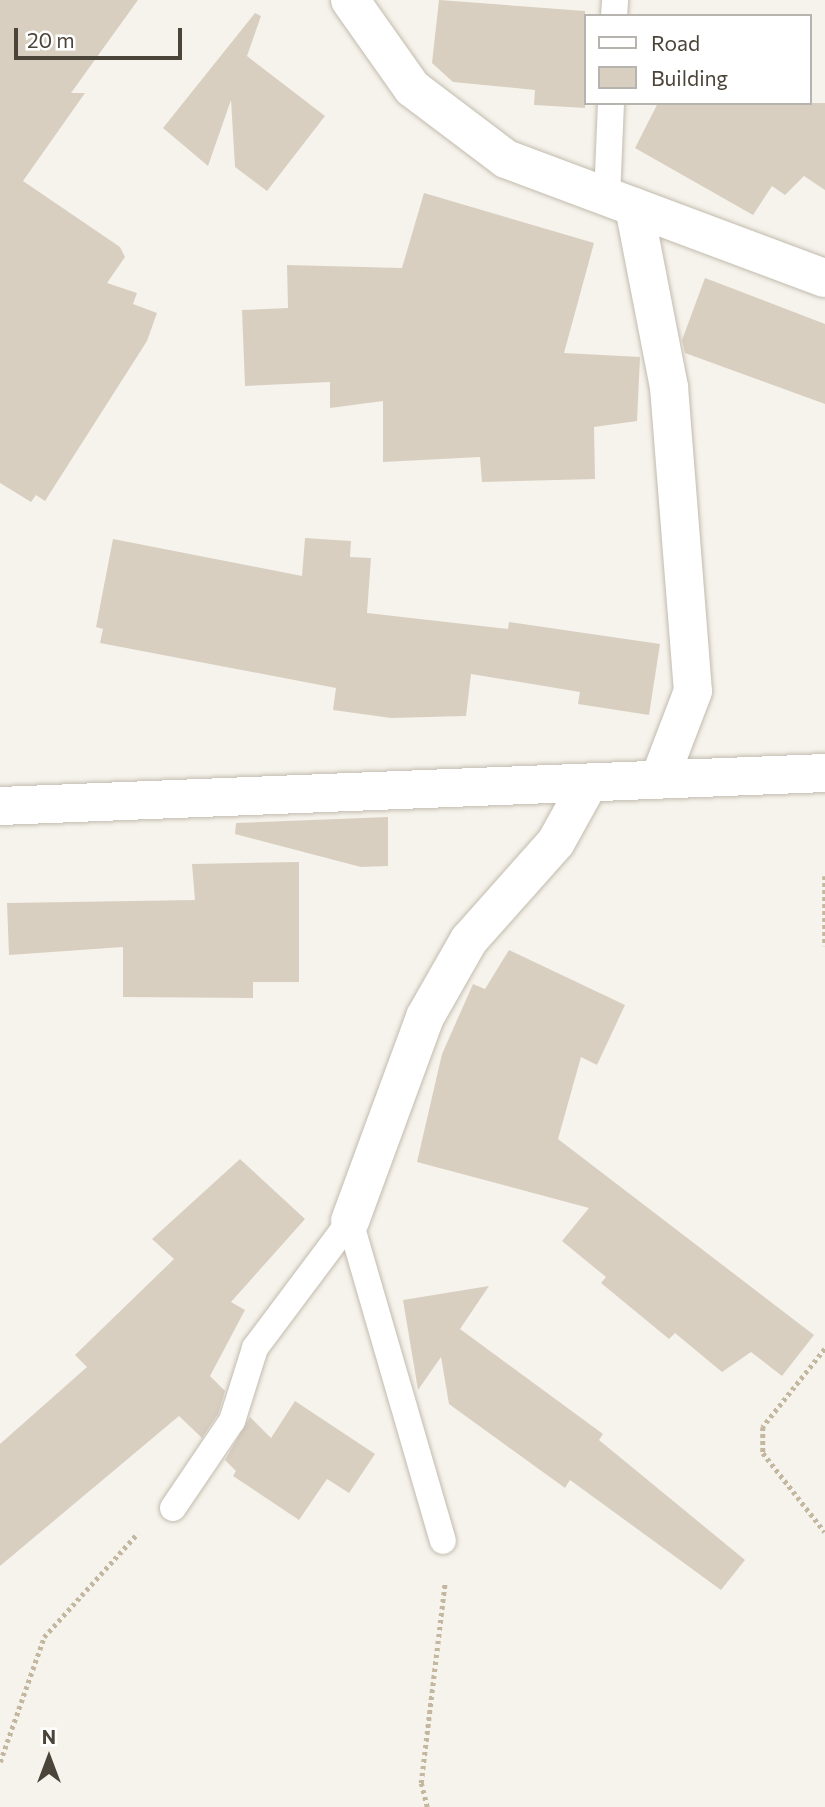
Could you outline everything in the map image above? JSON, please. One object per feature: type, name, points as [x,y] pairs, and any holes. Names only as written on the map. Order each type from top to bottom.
[{"type":"street","points":[[350,0],[412,88],[506,159],[825,278]]},
{"type":"street","points":[[621,203],[669,387],[693,691],[659,780]]},
{"type":"street","points":[[0,806],[587,786],[825,773]]},
{"type":"street","points":[[350,1221],[425,1017],[469,940],[556,842],[587,786]]},
{"type":"lane","points":[[611,105],[621,203]]},
{"type":"lane","points":[[173,1508],[232,1421],[255,1348],[350,1221]]},
{"type":"lane","points":[[350,1221],[443,1541]]},
{"type":"path","points":[[825,876],[825,946]]},
{"type":"path","points":[[825,1349],[763,1427],[763,1453],[825,1532]]},
{"type":"path","points":[[0,1762],[44,1637],[133,1536],[173,1508]]},
{"type":"path","points":[[427,1807],[421,1783],[445,1583],[443,1541]]},
{"type":"building","points":[[0,0],[138,0],[71,93],[85,93],[23,181],[120,247],[125,257],[107,283],[137,293],[133,304],[157,313],[147,341],[45,501],[36,495],[31,502],[0,483]]},
{"type":"building","points":[[439,0],[585,11],[585,108],[534,105],[535,90],[453,82],[432,63]]},
{"type":"building","points":[[255,13],[261,16],[247,56],[325,116],[267,191],[235,167],[231,100],[208,166],[163,128]]},
{"type":"building","points":[[825,103],[825,190],[804,176],[785,195],[772,186],[753,215],[635,148],[657,105]]},
{"type":"building","points":[[424,193],[594,243],[564,353],[640,357],[637,421],[594,427],[595,479],[482,482],[480,457],[383,462],[383,401],[330,408],[330,382],[245,386],[242,310],[288,308],[287,265],[402,268]]},
{"type":"building","points":[[705,278],[825,324],[825,404],[685,353],[682,340]]},
{"type":"building","points":[[305,538],[351,541],[350,557],[371,558],[367,613],[508,629],[509,622],[660,644],[649,715],[578,704],[580,692],[471,674],[466,716],[391,718],[333,710],[336,688],[100,643],[103,629],[96,627],[113,539],[302,576]]},
{"type":"building","points":[[388,817],[388,866],[361,867],[235,834],[236,823]]},
{"type":"building","points":[[299,862],[299,982],[253,982],[253,998],[123,997],[123,947],[9,955],[7,903],[195,900],[192,864]]},
{"type":"building","points":[[509,950],[625,1005],[597,1065],[581,1057],[558,1139],[814,1335],[782,1376],[751,1352],[722,1372],[675,1333],[669,1339],[601,1283],[606,1277],[562,1241],[589,1208],[417,1162],[442,1054],[473,984],[485,989]]},
{"type":"building","points":[[240,1159],[305,1219],[231,1302],[245,1310],[210,1376],[225,1391],[218,1414],[202,1438],[179,1416],[0,1566],[0,1444],[87,1367],[75,1355],[174,1259],[152,1239]]},
{"type":"building","points":[[489,1286],[460,1329],[603,1434],[599,1440],[745,1560],[721,1590],[570,1480],[565,1488],[449,1404],[441,1357],[418,1390],[403,1300]]},
{"type":"building","points":[[295,1401],[375,1454],[349,1493],[327,1479],[299,1520],[233,1476],[236,1471],[225,1460],[250,1417],[271,1438]]}]
